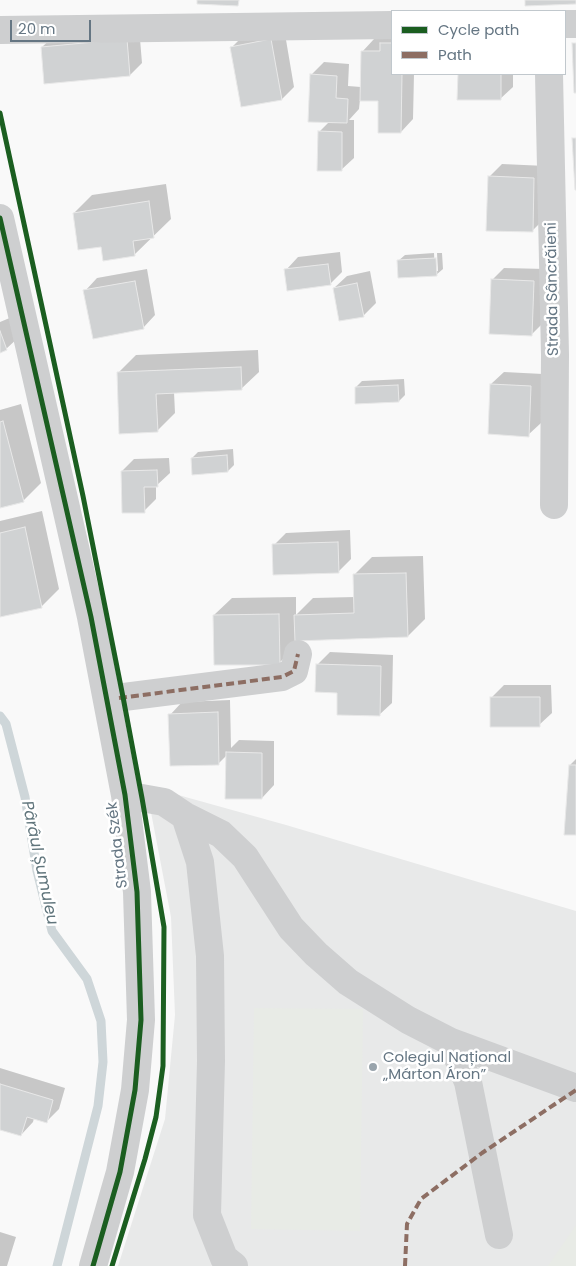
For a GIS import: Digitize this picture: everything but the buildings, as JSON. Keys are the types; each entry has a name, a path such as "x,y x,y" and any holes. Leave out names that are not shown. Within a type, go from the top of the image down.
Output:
{"street":[{"path":"0,30 391,25"},
{"name":"Strada Sâncrăieni","path":"549,75 565,355 554,504"},
{"name":"Strada Szék","path":"0,218 108,699 125,795 138,917 141,1020 135,1090 120,1172 93,1266"},
{"path":"108,699 282,677 294,671 298,654"},
{"path":"125,795 164,802 221,834 245,857 290,928 316,954 356,987 408,1020 451,1042 576,1088"},
{"path":"186,816 200,862 210,956 211,1061 207,1215 224,1258 234,1266"},
{"path":"451,1042 468,1082 499,1235"}],"shaded area":[{"name":"Colegiul Național „Márton Áron”","path":"146,786 286,825 576,911 576,1266 118,1266 165,1119 175,1015 171,917"},
{"path":"254,1008 363,1009 360,1231 251,1229"},
{"path":"576,1225 576,1266 548,1266"}],"waterway":[{"name":"Pârâul Șumuleu","path":"0,716 6,724 25,797 37,871 52,931 87,979 101,1021 103,1062 98,1106 57,1266"}],"marked path":[{"path":"119,698 282,677 294,671 298,654"},
{"path":"405,1266 407,1224 421,1199 482,1153 576,1090"}],"cycle path":[{"path":"0,113 83,496 142,798 164,927 163,1066 156,1117 112,1266"},
{"path":"0,218 91,617 125,795 137,892 141,1020 135,1090 120,1172 93,1266"}],"place":[{"name":"Colegiul Național „Márton Áron”","path":"373,1067"}]}
